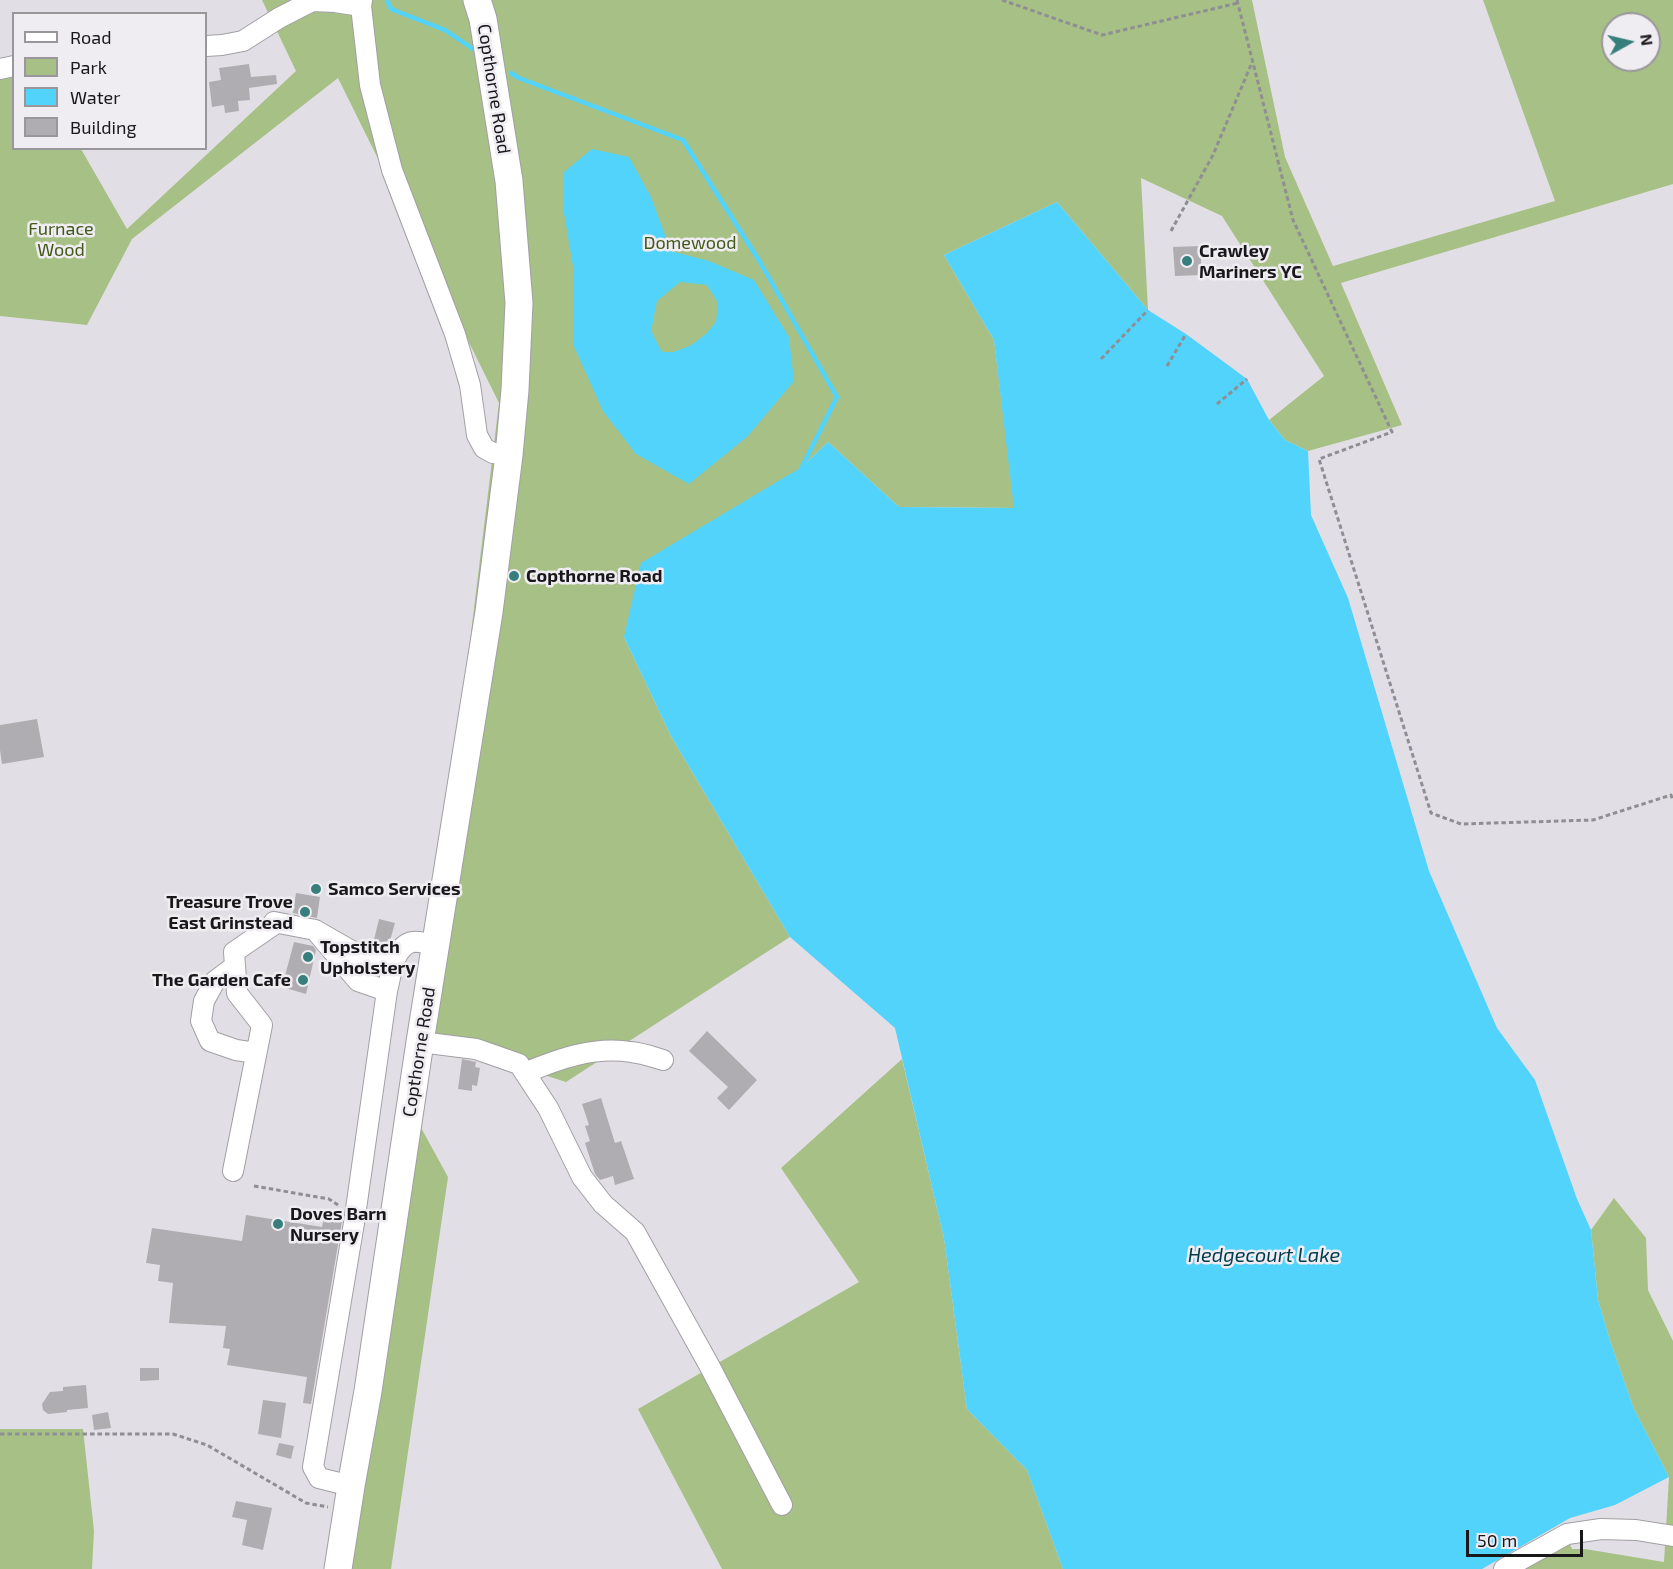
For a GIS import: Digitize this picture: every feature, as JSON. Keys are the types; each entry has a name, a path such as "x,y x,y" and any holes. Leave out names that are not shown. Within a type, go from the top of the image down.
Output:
{"highway":[{"name":"Copthorne Road","path":"338,1569 368,1391 420,1042 489,612 515,390 518,292 509,181 483,19 477,0"}],"street":[{"path":"207,45 243,41 279,18 312,1 362,3 370,85 392,170 455,334 470,385 477,435 484,448 493,453 509,455"},
{"path":"232,1172 262,1025 237,993 234,952 272,926 274,922 315,930 373,962 393,965"},
{"path":"315,930 358,981 387,991"},
{"path":"349,1498 319,1478 313,1467 354,1223 387,991 393,965 400,950 412,942 436,944"},
{"path":"235,966 215,981 204,1001 201,1021 210,1041 236,1050 256,1053"},
{"path":"420,1042 476,1049 519,1064 548,1108 582,1177 603,1204 635,1232 709,1365 782,1504"},
{"path":"525,1073 571,1056 592,1053 631,1052 663,1060"},
{"path":"1504,1569 1567,1534 1601,1529 1636,1530 1673,1536"}],"path":[{"path":"1002,0 1102,35 1238,1 1293,220 1392,432 1319,459 1431,813 1461,824 1593,820 1671,795 1673,801"},
{"path":"1171,231 1213,155 1253,60"},
{"path":"1101,359 1148,310"},
{"path":"1167,366 1186,334"},
{"path":"1217,404 1247,379"},
{"path":"254,1186 329,1199 338,1204"},
{"path":"0,1434 172,1434 207,1445 306,1503 349,1498"}],"green space":[{"name":"Domewood","path":"262,0 1252,0 1285,157 1333,266 1555,201 1483,0 1673,0 1673,184 1341,283 1402,425 1308,451 1285,440 1269,420 1324,376 1222,216 1141,178 1148,310 1057,202 944,255 994,340 1015,508 899,507 828,442 624,637 671,736 790,937 566,1082 422,1036 499,403 338,78 132,239 87,325 0,316 0,60 12,58 12,150 82,150 127,229 296,71"},
{"path":"902,1059 944,1238 967,1409 1027,1470 1063,1569 722,1569 638,1409 859,1282 781,1168"},
{"path":"419,1124 448,1177 391,1569 352,1569"},
{"path":"1614,1198 1646,1238 1648,1290 1673,1341 1673,1569 1517,1569 1568,1540 1572,1549 1585,1549 1664,1562 1669,1477 1634,1409 1598,1300 1591,1230"},
{"path":"0,1429 83,1429 94,1531 92,1569 0,1569"}],"water":[{"path":"592,149 629,157 651,197 671,251 709,261 754,280 789,337 794,381 748,436 689,484 636,454 603,411 573,344 573,266 563,207 563,173","holes":["680,282 707,285 718,303 716,322 706,334 690,346 673,352 662,352 651,331 657,301"]},
{"name":"Hedgecourt Lake","path":"1057,202 1148,310 1186,334 1247,379 1269,420 1285,440 1308,451 1311,515 1348,598 1429,871 1497,1028 1535,1080 1577,1199 1591,1230 1598,1300 1611,1344 1634,1409 1669,1477 1615,1505 1570,1518 1482,1569 1063,1569 1027,1470 967,1409 944,1238 895,1028 790,937 671,736 624,637 641,563 802,467 828,442 899,507 1014,508 994,340 944,255"}],"building":[{"path":"249,64 251,77 276,75 277,84 249,88 250,100 238,101 239,111 225,113 224,105 212,107 209,82 221,80 219,68"},
{"name":"Crawley Mariners YC","path":"1200,246 1202,275 1175,276 1173,247"},
{"path":"37,719 44,757 2,764 0,725"},
{"name":"Treasure Trove East Grinstead","path":"296,893 320,897 317,918 293,913"},
{"path":"379,919 395,923 388,948 373,944"},
{"path":"294,942 313,946 316,950 306,994 282,987"},
{"path":"707,1031 757,1080 729,1110 717,1098 728,1087 689,1051"},
{"path":"462,1059 476,1062 475,1067 480,1068 477,1086 472,1085 472,1091 458,1089"},
{"path":"601,1098 615,1143 621,1141 634,1179 615,1185 613,1176 600,1180 595,1174 585,1143 590,1141 585,1126 589,1125 582,1104"},
{"path":"246,1215 322,1227 324,1218 342,1221 311,1404 303,1403 307,1377 227,1365 230,1349 223,1348 226,1326 169,1323 173,1283 158,1281 160,1265 146,1263 152,1228 242,1241"},
{"path":"140,1368 159,1368 159,1380 140,1381"},
{"path":"86,1385 88,1408 48,1414 43,1410 42,1404 50,1392 63,1391 63,1387"},
{"path":"263,1400 286,1403 281,1438 258,1434"},
{"path":"108,1412 111,1428 94,1430 92,1415"},
{"path":"279,1443 294,1446 291,1459 276,1455"},
{"path":"236,1501 272,1508 263,1550 242,1545 247,1520 232,1517"}],"waterway":[{"path":"387,0 391,9 445,30 479,53"},
{"path":"511,73 683,140 760,262 837,397 802,467"}],"place":[{"name":"Crawley Mariners YC","path":"1187,261"},
{"name":"Copthorne Road","path":"514,576"},
{"name":"Samco Services","path":"316,889"},
{"name":"Treasure Trove East Grinstead","path":"305,912"},
{"name":"Topstitch Upholstery","path":"308,957"},
{"name":"The Garden Cafe","path":"303,980"},
{"name":"Doves Barn Nursery","path":"278,1224"}],"park label":[{"name":"Furnace Wood","path":"61,239"}]}
